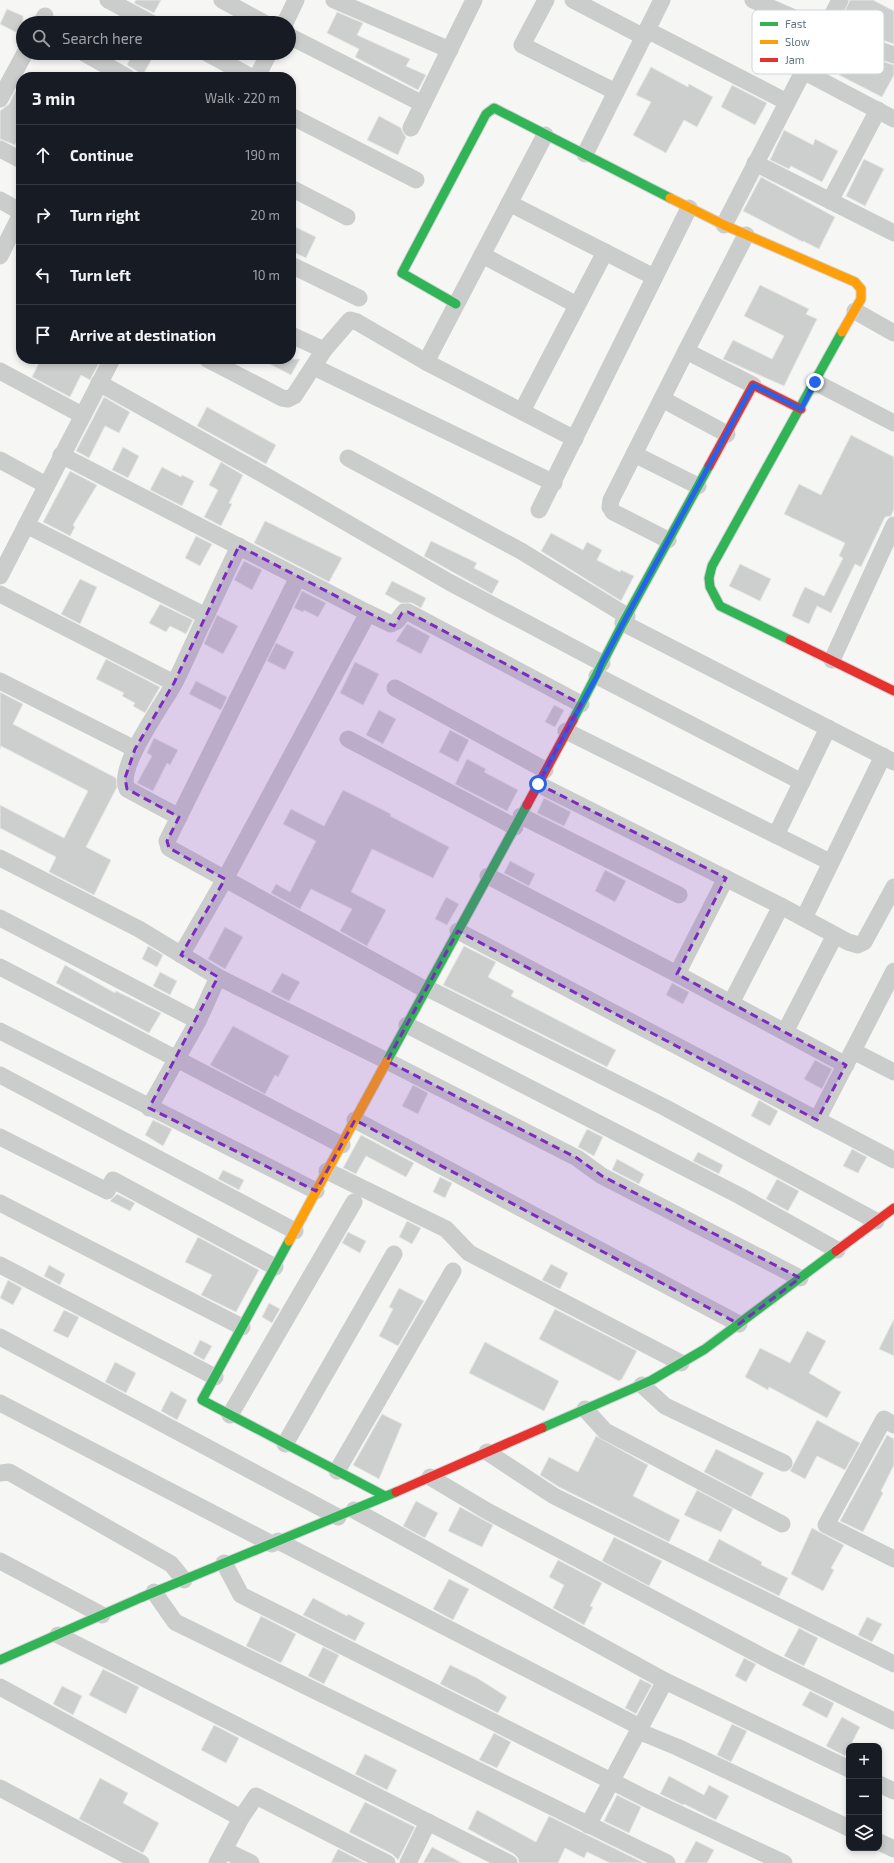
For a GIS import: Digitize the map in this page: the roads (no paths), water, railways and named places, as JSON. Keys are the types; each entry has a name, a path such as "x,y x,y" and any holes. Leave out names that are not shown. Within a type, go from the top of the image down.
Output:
{"street":[{"path":"108,0 138,16"},
{"path":"222,0 251,16"},
{"path":"288,16 296,0"},
{"path":"334,0 450,50"},
{"path":"411,128 474,0"},
{"path":"546,0 522,45 616,92"},
{"path":"572,0 787,102"},
{"path":"585,154 662,0"},
{"path":"753,0 776,10"},
{"path":"835,10 840,0"},
{"path":"296,40 423,104"},
{"path":"884,52 894,55"},
{"path":"0,99 21,60"},
{"path":"97,60 118,72"},
{"path":"220,60 242,72"},
{"path":"260,72 266,60"},
{"path":"724,225 801,74"},
{"path":"809,74 888,112 830,201"},
{"path":"456,304 402,273 486,114 494,108 724,225 855,282 861,289 861,299 801,409 712,566 708,576 708,585 720,606 894,691"},
{"path":"296,119 416,180"},
{"path":"426,362 545,135"},
{"path":"0,149 16,157"},
{"path":"755,163 894,233"},
{"path":"296,191 347,217"},
{"path":"0,200 16,210"},
{"path":"509,203 654,277"},
{"path":"539,510 554,483 689,208"},
{"path":"0,256 16,223"},
{"path":"668,540 614,512 610,507 611,500 746,235"},
{"path":"522,411 605,252"},
{"path":"482,255 577,305"},
{"path":"296,267 358,298"},
{"path":"855,311 894,333"},
{"path":"217,364 282,398 288,399 294,396 324,350 350,320 357,322 426,362 575,438"},
{"path":"296,337 324,350"},
{"path":"686,351 801,409"},
{"path":"2,565 26,525 109,364"},
{"path":"314,367 554,483"},
{"path":"0,371 82,415"},
{"path":"815,382 894,423"},
{"path":"99,383 266,476 599,670 802,782"},
{"path":"385,1496 202,1400 542,777 625,619 753,385"},
{"path":"662,399 727,434"},
{"path":"634,454 698,486"},
{"path":"61,455 368,613 391,624 397,621 404,612 408,612 581,704"},
{"path":"348,458 520,551 625,619 888,759 830,862 804,918"},
{"path":"0,460 46,485"},
{"path":"26,525 206,616"},
{"path":"832,660 894,525"},
{"path":"179,817 127,789 125,778 135,749 174,683 238,546"},
{"path":"298,577 167,841 169,848 426,989 664,1107 876,1221"},
{"path":"0,594 174,683"},
{"path":"181,955 225,879 368,613"},
{"path":"0,681 135,749"},
{"path":"395,688 542,777 726,878 848,942 858,945 864,942 894,887"},
{"path":"776,835 828,728"},
{"path":"566,731 830,862"},
{"path":"348,739 518,821 678,895"},
{"path":"0,858 139,929 218,977 577,1158 602,1176 800,1278"},
{"path":"488,876 785,1032 849,1058 894,1072"},
{"path":"677,974 726,878"},
{"path":"731,1003 781,906"},
{"path":"0,918 198,1021"},
{"path":"458,931 894,1160"},
{"path":"785,1032 835,935"},
{"path":"0,967 342,1145"},
{"path":"817,1120 894,971"},
{"path":"149,1108 198,1021 218,977"},
{"path":"407,1025 740,1196 837,1250"},
{"path":"0,1031 149,1108 316,1191"},
{"path":"0,1075 295,1231"},
{"path":"355,1120 739,1324"},
{"path":"0,1137 107,1191 113,1180 275,1267"},
{"path":"327,1171 446,1229 469,1253 681,1363"},
{"path":"230,1415 354,1202"},
{"path":"0,1203 242,1327"},
{"path":"0,1660 154,1592 338,1517 642,1384 706,1349 894,1208"},
{"path":"285,1444 394,1254"},
{"path":"0,1265 215,1377"},
{"path":"337,1471 453,1271"},
{"path":"0,1337 338,1517"},
{"path":"642,1384 665,1406 784,1463"},
{"path":"0,1403 639,1729 846,1827"},
{"path":"585,1409 605,1431 782,1524"},
{"path":"894,1425 884,1419 826,1526 894,1559"},
{"path":"487,1452 554,1496 894,1664"},
{"path":"0,1473 9,1472 171,1564 184,1580"},
{"path":"430,1477 487,1511 757,1654 894,1721"},
{"path":"354,1510 665,1681 846,1769"},
{"path":"0,1561 102,1615"},
{"path":"224,1563 241,1595 611,1781 784,1863"},
{"path":"154,1592 175,1622 667,1863"},
{"path":"58,1635 509,1863"},
{"path":"588,1825 665,1681"},
{"path":"0,1687 241,1818"},
{"path":"882,1785 894,1791"},
{"path":"0,1788 141,1863"},
{"path":"251,1863 220,1856 241,1818 256,1796 387,1863"},
{"path":"408,1863 428,1822"},
{"path":"882,1843 894,1849"}]}
